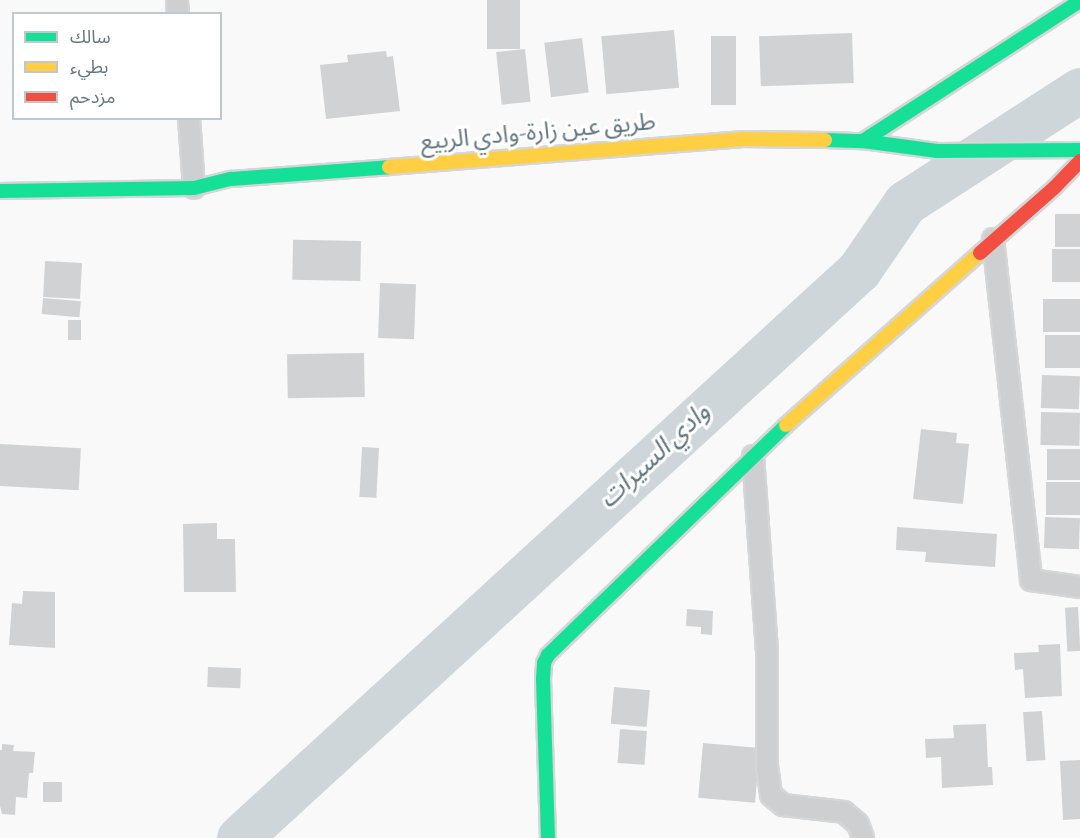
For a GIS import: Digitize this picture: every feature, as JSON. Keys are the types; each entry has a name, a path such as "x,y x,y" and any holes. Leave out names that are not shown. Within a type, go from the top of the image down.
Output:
{"main road":[{"path":"863,141 1080,1"},
{"name":"طريق عين زارة-وادي الربيع","path":"0,191 194,188 231,179 346,172 596,149 741,139 863,141 937,151 1080,150"},
{"path":"548,838 544,663 559,643 753,456 993,239 1055,187 1080,161"}],"street":[{"path":"189,120 194,188"},
{"path":"993,239 1031,580 1080,587"},
{"path":"753,456 767,653 767,766 771,795 783,805 844,812 858,824 863,838"}],"building":[{"path":"487,0 520,0 520,49 487,49"},
{"path":"674,30 679,88 606,94 601,36"},
{"path":"852,33 854,83 761,86 759,36"},
{"path":"711,36 736,36 736,105 711,105"},
{"path":"582,38 589,93 551,97 544,43"},
{"path":"525,49 531,102 502,105 496,52"},
{"path":"386,51 387,57 393,56 400,111 326,119 320,65 348,62 347,55"},
{"path":"1055,214 1080,214 1080,247 1055,247"},
{"path":"293,240 361,241 360,281 292,280"},
{"path":"1052,249 1080,249 1080,282 1052,282"},
{"path":"45,261 82,263 80,299 43,297"},
{"path":"380,283 416,284 414,339 378,338"},
{"path":"43,298 81,301 79,317 42,314"},
{"path":"1043,299 1080,299 1080,332 1043,332"},
{"path":"68,320 81,320 81,340 68,340"},
{"path":"1045,335 1080,335 1080,368 1045,368"},
{"path":"364,353 365,397 288,398 287,354"},
{"path":"1042,375 1080,376 1079,409 1041,408"},
{"path":"1041,412 1080,413 1079,446 1040,445"},
{"path":"921,429 957,433 956,443 969,444 963,504 913,499"},
{"path":"0,444 81,448 79,490 0,486"},
{"path":"362,447 379,448 376,498 359,497"},
{"path":"1047,449 1080,449 1080,480 1047,480"},
{"path":"1046,482 1080,482 1080,515 1046,515"},
{"path":"1045,517 1080,518 1079,549 1044,548"},
{"path":"217,523 217,539 235,539 236,592 184,592 183,524"},
{"path":"897,527 997,534 995,567 925,562 926,552 896,550"},
{"path":"23,591 55,592 55,648 9,645 12,603 22,604"},
{"path":"1078,607 1080,651 1067,652 1065,608"},
{"path":"687,609 713,611 712,635 701,634 701,627 686,626"},
{"path":"1060,644 1062,696 1025,698 1023,669 1015,670 1014,653 1039,652 1038,645"},
{"path":"208,667 241,668 240,688 207,687"},
{"path":"614,687 650,690 647,727 611,724"},
{"path":"1042,711 1045,760 1026,761 1023,712"},
{"path":"986,724 988,767 992,767 993,785 942,788 941,757 926,758 925,739 954,738 953,725"},
{"path":"620,729 647,731 645,765 618,763"},
{"path":"703,743 760,748 755,803 698,798"},
{"path":"2,744 14,745 13,751 35,752 33,773 29,773 27,798 16,797 15,815 2,814 0,806 0,750 2,750"},
{"path":"1080,760 1080,819 1063,820 1060,761"},
{"path":"43,782 62,782 62,802 43,802"}],"waterway":[{"name":"وادي السيرات","path":"239,838 859,270 905,203 1080,90"}],"traffic: fast":[{"path":"863,141 1080,1"},
{"path":"825,140 863,141 937,151 1080,150"},
{"path":"0,191 194,188 231,179 389,167"},
{"path":"548,838 543,679 544,663 548,655 786,425"}],"traffic: slow":[{"path":"389,167 741,139 825,140"},
{"path":"786,425 980,253"}],"traffic: jam":[{"path":"980,253 1055,187 1080,161"}]}
